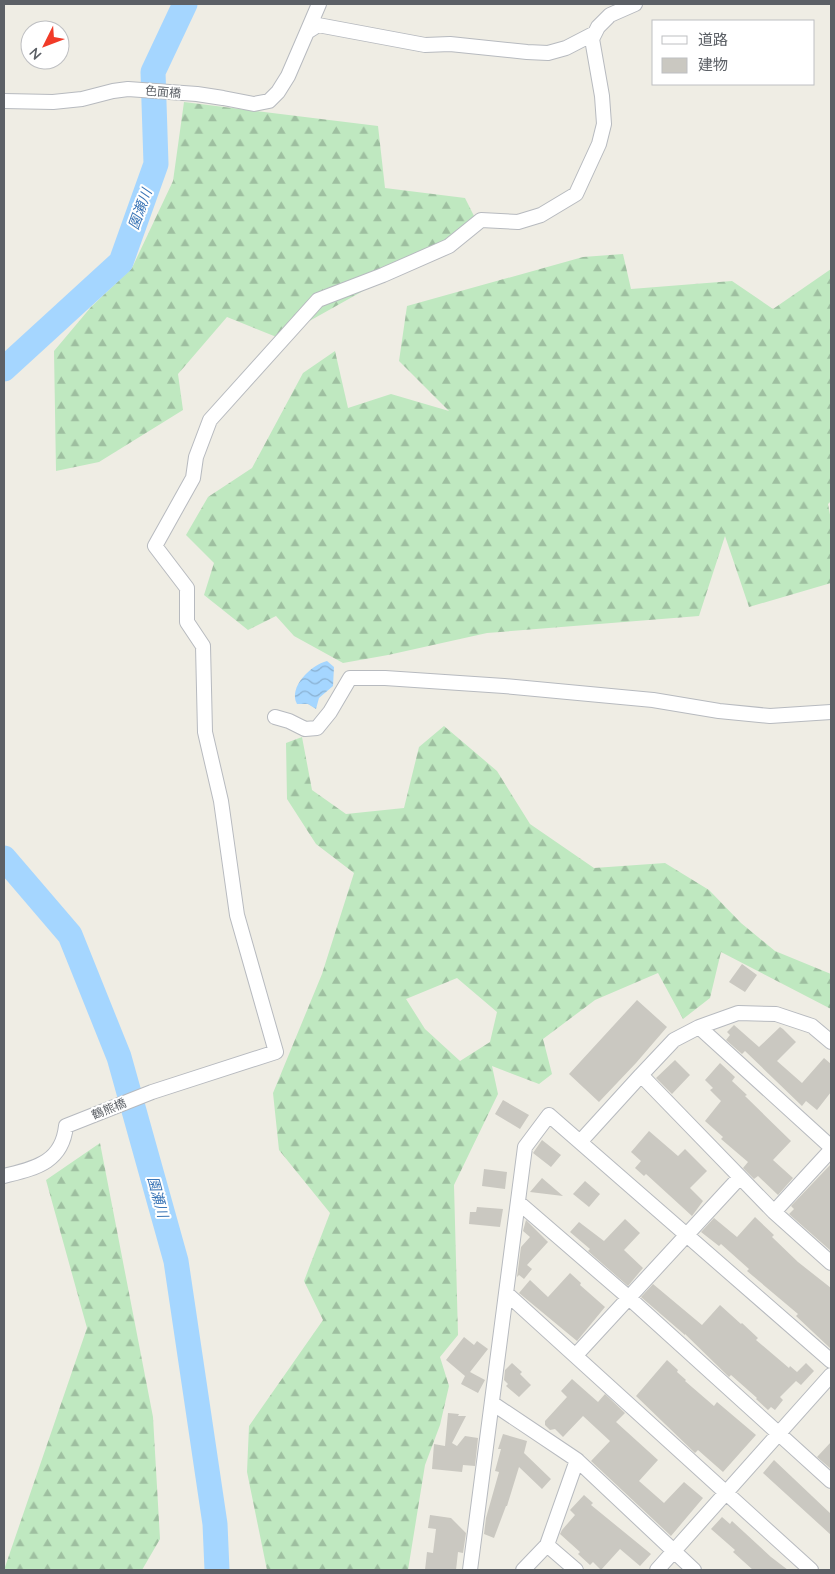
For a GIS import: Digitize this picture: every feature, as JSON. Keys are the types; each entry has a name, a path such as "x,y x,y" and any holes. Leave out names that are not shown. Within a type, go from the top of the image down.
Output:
{"street":[{"name":"色面橋","path":"4,101 53,102 82,99 113,90 128,89 197,94 254,104 269,101 278,92 288,76 319,4"},
{"path":"307,32 318,25 425,45 450,44 548,53 566,48 595,32 610,15 635,4"},
{"name":"鶴熊橋","path":"4,1176 34,1168 52,1158 60,1148 66,1126 152,1092 276,1052 238,915 221,801 205,732 203,646 187,622 187,588 155,546 193,478 196,457 210,420 318,300 449,246 482,220 518,222 541,215 576,194 599,144 604,124 602,96 593,50 592,39 595,32"},
{"path":"274,717 289,721 305,729 317,728 330,712 350,678 504,686 653,700 719,711 770,716 831,712"},
{"path":"580,1142 674,1040 699,1027 738,1013 776,1014 812,1026 831,1042"},
{"path":"699,1027 831,1148 774,1212"},
{"path":"641,1074 774,1212 831,1261"},
{"path":"470,1570 524,1147 549,1115 831,1361"},
{"path":"576,1356 628,1297 740,1177"},
{"path":"518,1202 628,1297 831,1481"},
{"path":"506,1293 811,1570"},
{"path":"657,1570 831,1375"},
{"path":"492,1403 577,1460 694,1570"},
{"path":"522,1570 547,1546 577,1460"},
{"path":"547,1546 576,1570"}],"green space":[{"path":"184,102 378,126 385,188 465,198 479,226 279,338 227,317 178,374 183,410 99,462 56,471 54,351 91,307 132,268 173,181"},
{"path":"623,254 631,289 732,281 773,309 831,269 831,501 828,504 831,520 831,583 749,607 725,536 699,616 487,633 343,663 294,636 276,616 248,630 204,595 214,563 186,535 208,497 252,468 303,373 335,351 348,408 391,394 449,411 399,361 407,306 583,257"},
{"path":"444,726 497,771 530,824 594,868 665,863 709,890 741,923 775,951 831,974 831,1009 721,952 710,998 683,1019 658,973 595,1000 543,1039 552,1074 539,1084 492,1066 498,1094 454,1185 458,1335 440,1357 449,1386 440,1425 425,1465 408,1570 267,1570 247,1472 249,1426 323,1320 304,1281 330,1213 279,1150 273,1093 322,974 354,873 316,844 287,799 286,743 302,737 312,790 346,814 404,808 419,747","holes":["457,978 497,1012 490,1042 460,1061 425,1029 406,999"]},
{"path":"100,1143 153,1417 160,1539 142,1570 4,1570 87,1328 46,1180"}],"water":[{"path":"327,661 334,667 333,686 319,698 316,709 308,704 297,704 295,697 298,684 314,667"}],"building":[{"path":"742,964 757,975 745,992 729,982"},
{"path":"637,1000 667,1027 599,1102 569,1074"},
{"path":"734,1025 759,1047 780,1027 783,1029 796,1042 777,1061 802,1083 824,1058 831,1064 831,1092 817,1110 806,1101 802,1106 745,1051 742,1054 726,1040 730,1035 727,1032"},
{"path":"675,1060 690,1075 672,1094 656,1078"},
{"path":"720,1063 735,1077 732,1081 747,1095 745,1096 791,1141 773,1160 793,1178 778,1195 758,1176 754,1179 743,1168 748,1162 721,1139 723,1137 705,1121 721,1101 710,1090 713,1088 705,1080"},
{"path":"503,1100 529,1115 520,1129 495,1114"},
{"path":"649,1131 678,1156 685,1149 707,1171 690,1188 703,1201 692,1216 646,1174 644,1176 635,1168 641,1161 631,1152"},
{"path":"542,1140 561,1155 551,1167 533,1153"},
{"path":"831,1164 831,1251 789,1214 794,1209 791,1206"},
{"path":"484,1169 507,1172 505,1189 482,1186"},
{"path":"542,1178 563,1196 530,1192"},
{"path":"585,1181 600,1194 589,1207 573,1194"},
{"path":"477,1207 503,1209 500,1227 469,1224 470,1212 476,1212"},
{"path":"755,1217 774,1235 772,1237 798,1262 831,1288 831,1349 796,1316 798,1314 747,1271 749,1269 721,1244 719,1246 701,1232 714,1218 737,1237"},
{"path":"625,1219 640,1233 624,1250 643,1268 628,1286 588,1251 590,1249 570,1232 579,1222 604,1241"},
{"path":"526,1220 548,1242 527,1265 532,1269 524,1279 519,1275 517,1277 521,1247 530,1237 523,1231"},
{"path":"570,1273 581,1283 580,1285 605,1307 577,1341 519,1293 530,1280 548,1297"},
{"path":"653,1284 702,1325 720,1305 758,1338 756,1340 789,1368 790,1366 797,1372 806,1363 814,1371 801,1385 796,1381 780,1397 783,1400 775,1410 771,1407 768,1410 757,1398 731,1375 729,1377 685,1334 641,1297"},
{"path":"464,1337 474,1345 477,1341 488,1349 470,1372 485,1380 478,1393 461,1384 465,1376 446,1360"},
{"path":"667,1360 678,1370 677,1372 685,1381 714,1406 717,1402 756,1435 723,1472 698,1450 695,1453 636,1396"},
{"path":"512,1363 522,1372 520,1374 531,1385 519,1397 506,1386 508,1384 504,1380 505,1370"},
{"path":"572,1379 598,1402 605,1394 625,1413 616,1422 658,1460 639,1481 664,1503 684,1482 703,1498 671,1536 591,1461 610,1441 583,1416 563,1437 555,1429 550,1430 545,1425 545,1421 567,1397 561,1391"},
{"path":"448,1413 466,1416 452,1443 457,1446 465,1436 478,1438 475,1466 463,1465 462,1472 432,1469 434,1444 445,1446"},
{"path":"503,1434 527,1441 524,1453 551,1479 542,1489 519,1467 507,1506 494,1538 484,1534 486,1518 499,1472 495,1471 501,1449 498,1449"},
{"path":"831,1442 831,1469 817,1457"},
{"path":"774,1460 831,1514 831,1535 763,1473"},
{"path":"584,1495 593,1503 591,1505 651,1554 640,1566 620,1549 601,1570 593,1562 590,1565 578,1554 580,1552 560,1534 575,1515 570,1510"},
{"path":"430,1515 451,1518 466,1533 463,1553 458,1552 456,1570 425,1570 427,1552 433,1553 436,1529 428,1528"},
{"path":"722,1517 730,1524 732,1521 788,1570 753,1570 733,1552 735,1550 711,1529"}],"waterway":[{"name":"園瀬川","path":"4,369 121,262 156,164 153,72 185,4"},
{"name":"園瀬川","path":"4,858 70,935 119,1057 176,1261 215,1524 217,1570"}]}
